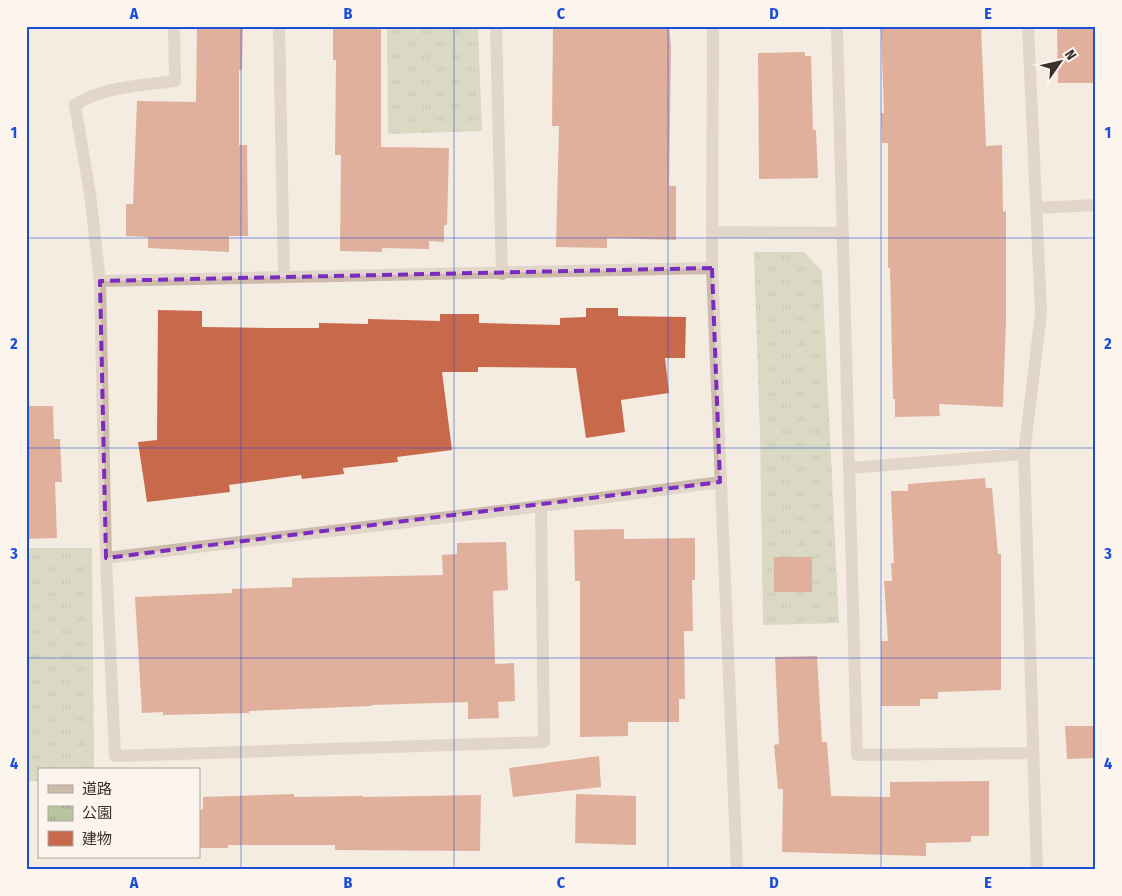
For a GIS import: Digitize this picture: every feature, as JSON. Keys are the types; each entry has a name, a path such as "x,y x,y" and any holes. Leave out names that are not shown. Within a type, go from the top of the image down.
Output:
{"street":[{"path":"174,26 175,81 128,87 82,100 75,105 90,194 100,281 106,558 115,756 544,742 541,506"},
{"path":"279,26 284,277"},
{"path":"496,26 502,274"},
{"path":"713,26 712,268 737,870"},
{"path":"836,26 857,755 1033,754"},
{"path":"1028,26 1041,313 1024,454 1038,870"},
{"path":"1036,208 1096,205"},
{"path":"713,232 842,233"},
{"path":"100,281 502,274 712,268"},
{"path":"849,468 1024,454"},
{"path":"106,558 541,506 720,482"}],"highlighted area":[{"path":"712,268 720,482 106,558 100,281"}],"green space":[{"path":"387,26 478,26 482,131 388,134"},
{"path":"754,252 804,252 822,271 839,623 763,625 760,432"},
{"path":"26,548 92,548 94,768 38,768 38,781 26,781"}],"building":[{"path":"197,26 243,26 242,70 239,70 239,145 247,145 248,236 229,236 229,252 148,248 148,237 126,236 126,204 133,204 137,101 196,102"},
{"path":"333,26 381,26 381,147 449,148 447,225 444,225 444,242 429,241 429,249 382,248 382,252 340,251 341,155 335,155 336,60 333,60"},
{"path":"553,26 669,26 671,48 669,186 676,186 676,240 607,238 607,248 556,247 559,126 552,126"},
{"path":"881,26 981,26 986,146 1002,145 1003,212 1006,211 1006,319 1003,407 939,404 940,416 895,417 890,268 888,268 888,143 882,143 881,113 884,113"},
{"path":"1057,26 1096,26 1096,83 1058,83"},
{"path":"805,52 805,56 811,56 813,130 816,130 818,178 759,179 758,53"},
{"path":"586,308 618,308 618,316 686,317 685,358 665,358 669,393 621,400 625,432 586,438 576,368 478,367 478,372 442,372 452,450 397,457 398,462 343,468 344,474 302,479 301,475 229,485 230,492 147,502 138,442 157,440 158,310 202,311 202,327 319,328 319,323 368,324 368,319 440,321 440,314 479,314 479,323 560,325 560,318 586,317"},
{"path":"26,406 53,406 54,439 60,439 62,482 55,482 57,538 26,539"},
{"path":"985,478 986,488 992,488 998,554 1001,554 1001,690 938,692 938,699 920,699 920,706 881,706 881,641 888,641 884,581 892,581 891,563 894,563 891,491 908,491 908,484"},
{"path":"624,529 624,539 695,538 695,580 692,580 693,631 684,631 685,699 679,699 679,722 628,722 628,736 580,737 580,581 575,581 574,530"},
{"path":"506,542 508,590 493,591 495,664 514,663 515,701 498,702 499,718 468,719 468,702 249,711 249,713 163,715 163,712 142,713 135,597 232,593 232,589 292,587 292,578 443,575 442,555 457,554 457,543"},
{"path":"774,557 812,557 812,592 774,592"},
{"path":"817,656 822,742 827,742 831,796 890,797 890,782 989,781 989,836 971,836 971,842 926,843 926,856 782,852 783,789 778,789 774,745 779,744 775,657"},
{"path":"1065,726 1096,726 1096,758 1067,759"},
{"path":"599,756 601,787 513,797 509,768"},
{"path":"294,794 294,797 481,795 480,851 335,850 335,845 228,845 228,848 200,848 200,810 203,809 203,797"},
{"path":"576,794 636,796 636,845 575,843"}]}
